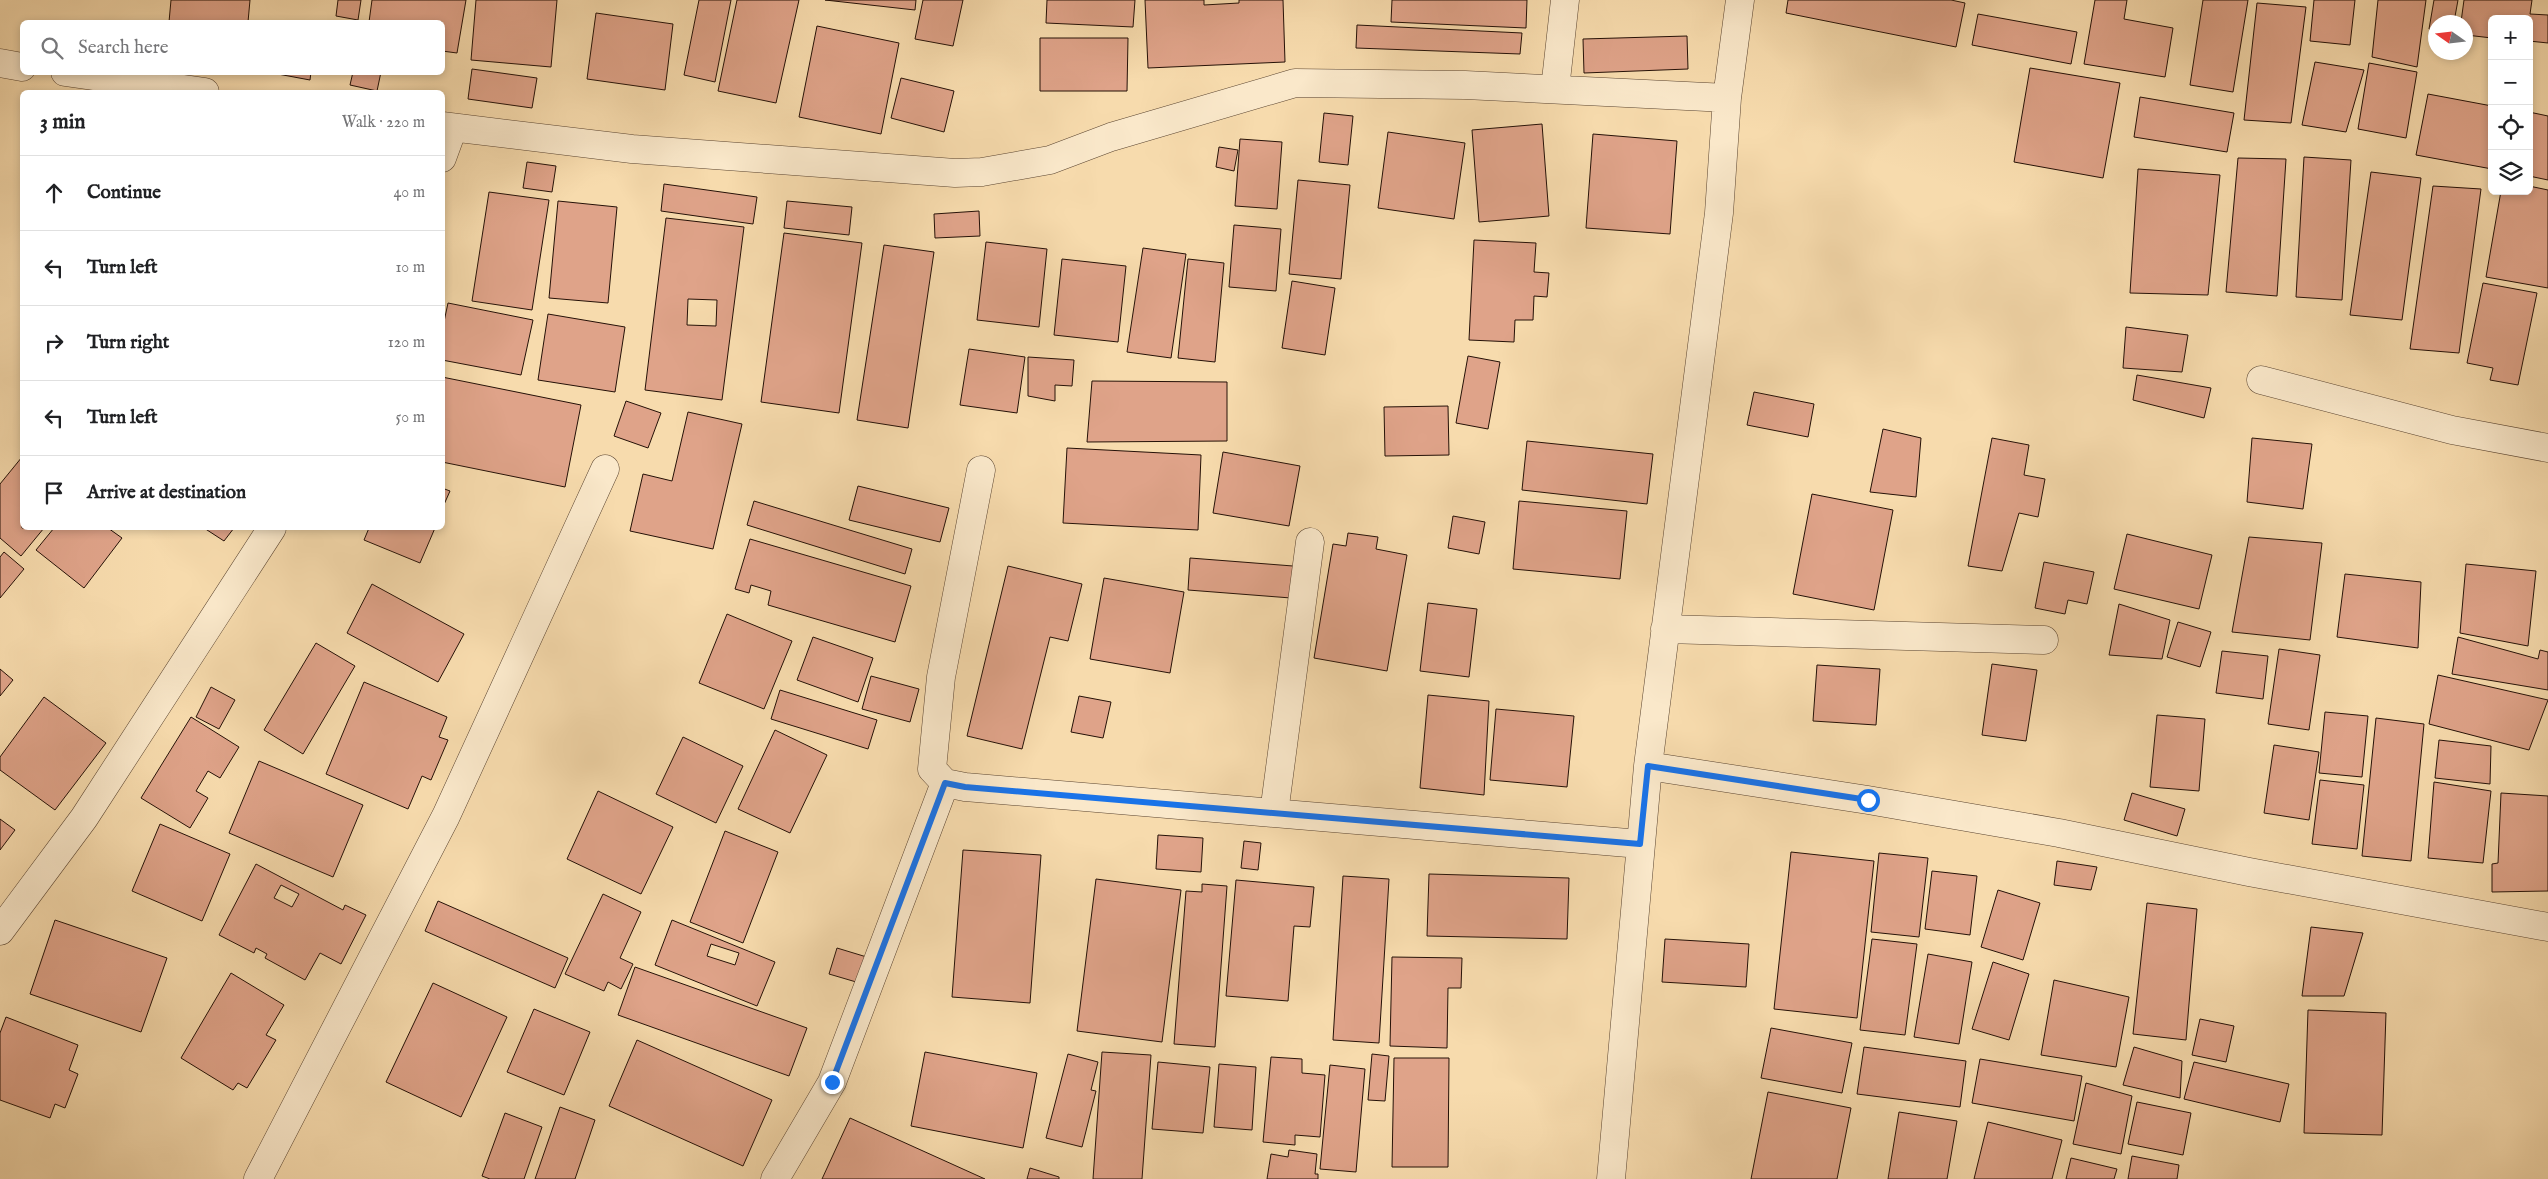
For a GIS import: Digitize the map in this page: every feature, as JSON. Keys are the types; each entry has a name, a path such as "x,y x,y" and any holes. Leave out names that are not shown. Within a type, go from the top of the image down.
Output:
{"street":[{"path":"1555,88 1565,0"},
{"path":"1611,1179 1648,766 1719,213 1727,98 1740,0"},
{"path":"0,63 20,66"},
{"path":"86,75 191,90"},
{"path":"445,142 448,127 632,148 955,173 982,172 1050,160 1111,137 1296,84 1555,88 1727,98"},
{"path":"2261,380 2452,430 2548,448"},
{"path":"258,1179 446,816 605,470"},
{"path":"981,470 941,677 932,769 945,783 965,787 1640,844"},
{"path":"0,932 84,818 271,530"},
{"path":"1274,813 1310,542"},
{"path":"1665,629 2044,640"},
{"path":"1648,766 2059,833 2249,872 2548,927"},
{"path":"775,1179 832,1082 945,783"}],"building":[{"path":"171,0 250,0 248,20 169,20"},
{"path":"338,0 361,0 358,20 336,16"},
{"path":"372,0 466,0 457,53 445,51 445,20 369,20"},
{"path":"476,0 557,0 551,67 471,60"},
{"path":"699,0 731,0 715,82 684,75"},
{"path":"737,0 799,0 776,103 718,91"},
{"path":"825,0 916,0 915,10"},
{"path":"923,0 963,0 953,46 915,39"},
{"path":"1047,0 1135,0 1133,27 1046,23"},
{"path":"1145,0 1204,0 1204,5 1239,3 1239,0 1283,0 1285,62 1148,68"},
{"path":"1392,0 1527,0 1526,28 1391,22"},
{"path":"1788,0 1951,0 1965,3 1956,47 1786,13"},
{"path":"2095,0 2127,0 2124,19 2173,28 2165,77 2084,64"},
{"path":"2203,0 2248,0 2233,92 2190,85"},
{"path":"2314,0 2355,0 2350,45 2310,41"},
{"path":"2378,0 2426,0 2417,67 2372,57"},
{"path":"2434,0 2458,0 2455,15 2431,15"},
{"path":"2464,0 2532,0 2530,14 2548,15 2548,43 2533,41 2533,15 2488,15 2488,38 2473,36 2473,15 2462,15"},
{"path":"2257,3 2306,7 2291,123 2244,120"},
{"path":"596,13 673,24 665,90 587,79"},
{"path":"1978,14 2077,32 2071,64 1972,45"},
{"path":"1357,25 1522,33 1520,54 1356,48"},
{"path":"817,26 899,43 881,134 799,117"},
{"path":"1687,36 1688,69 1584,73 1583,39"},
{"path":"1040,38 1128,38 1127,91 1040,91"},
{"path":"2315,62 2364,70 2346,132 2302,125"},
{"path":"2369,63 2417,72 2406,138 2358,129"},
{"path":"2030,68 2120,83 2103,178 2014,162"},
{"path":"472,69 537,78 532,108 468,99"},
{"path":"283,75 311,75 310,80"},
{"path":"352,75 380,75 377,90 350,85"},
{"path":"901,78 954,91 944,132 891,118"},
{"path":"2428,94 2488,105 2488,168 2416,155"},
{"path":"2140,97 2234,113 2227,152 2134,137"},
{"path":"1324,113 1353,116 1348,165 1319,162"},
{"path":"2533,113 2548,116 2548,180 2533,177"},
{"path":"1542,124 1549,216 1479,222 1472,130"},
{"path":"1388,132 1465,143 1454,219 1378,208"},
{"path":"1593,134 1677,141 1670,234 1586,228"},
{"path":"1240,139 1282,142 1277,209 1235,206"},
{"path":"1219,147 1238,150 1234,171 1216,167"},
{"path":"2304,157 2351,160 2342,300 2296,297"},
{"path":"2238,158 2286,159 2277,296 2226,292"},
{"path":"527,162 556,166 552,192 523,188"},
{"path":"2138,169 2220,175 2208,295 2130,293"},
{"path":"2371,172 2421,178 2402,320 2350,315"},
{"path":"1298,180 1350,185 1341,279 1289,274"},
{"path":"664,184 757,197 753,224 661,211"},
{"path":"2433,186 2481,189 2459,353 2410,349"},
{"path":"2533,187 2548,190 2548,288 2486,277 2500,195 2533,195"},
{"path":"489,192 549,200 532,310 472,301"},
{"path":"558,201 617,207 608,303 549,298"},
{"path":"787,201 852,207 849,235 784,228"},
{"path":"979,211 980,236 935,238 934,214"},
{"path":"666,218 744,227 722,400 645,390","holes":["688,299 717,300 716,326 687,325"]},
{"path":"1234,225 1281,229 1276,291 1229,287"},
{"path":"784,233 862,243 839,413 761,402"},
{"path":"1474,240 1536,243 1534,272 1549,273 1547,297 1534,296 1533,320 1515,320 1514,342 1469,340"},
{"path":"986,242 1047,249 1039,327 977,320"},
{"path":"884,245 934,252 908,428 857,420"},
{"path":"1143,248 1186,254 1171,358 1127,352"},
{"path":"1062,259 1126,266 1118,342 1054,335"},
{"path":"1188,259 1224,263 1215,362 1178,358"},
{"path":"1292,281 1335,288 1325,355 1282,348"},
{"path":"2483,283 2537,293 2518,385 2490,380 2493,368 2467,363"},
{"path":"448,303 533,320 521,375 445,361 445,317"},
{"path":"548,314 625,327 615,392 538,380"},
{"path":"2126,327 2188,335 2182,372 2123,368"},
{"path":"969,349 1025,357 1017,413 960,405"},
{"path":"1468,356 1500,362 1488,429 1456,423"},
{"path":"1028,357 1074,360 1072,386 1055,385 1055,401 1028,396"},
{"path":"2137,375 2211,388 2204,418 2133,400"},
{"path":"445,378 581,405 565,487 445,463"},
{"path":"1092,381 1227,382 1227,441 1087,442"},
{"path":"1754,392 1814,404 1808,437 1747,425"},
{"path":"626,401 661,413 648,448 614,436"},
{"path":"1448,406 1449,455 1385,456 1384,407"},
{"path":"688,412 742,424 713,549 630,531 643,474 672,481"},
{"path":"1883,429 1921,438 1916,497 1870,492"},
{"path":"1992,438 2029,445 2024,475 2045,479 2038,517 2019,513 2002,571 1968,566"},
{"path":"2252,438 2312,444 2303,509 2247,502"},
{"path":"1527,441 1653,454 1647,504 1522,490"},
{"path":"1067,448 1201,455 1198,530 1063,523"},
{"path":"1223,452 1300,466 1289,526 1213,513"},
{"path":"20,459 20,530 42,530 21,556 0,538 0,484"},
{"path":"858,486 949,508 940,542 849,520"},
{"path":"445,489 450,491 445,502"},
{"path":"1812,494 1893,510 1874,610 1793,594"},
{"path":"754,501 912,549 905,574 747,525"},
{"path":"1519,501 1627,511 1620,579 1513,569"},
{"path":"1453,516 1485,522 1479,554 1448,548"},
{"path":"52,530 111,530 122,538 84,588 36,550"},
{"path":"207,530 232,530 224,541"},
{"path":"368,530 434,530 420,563 364,540"},
{"path":"1348,533 1378,537 1376,549 1407,555 1387,671 1314,658 1333,544 1346,546"},
{"path":"2127,534 2212,555 2199,609 2114,589"},
{"path":"2249,537 2322,543 2310,640 2232,632"},
{"path":"750,539 911,586 895,642 768,605 771,591 751,585 749,593 735,589"},
{"path":"4,552 24,569 0,598 0,557"},
{"path":"1190,558 1293,566 1291,598 1188,590"},
{"path":"2044,562 2094,572 2087,604 2068,600 2065,614 2035,608"},
{"path":"2466,564 2536,571 2528,646 2460,633"},
{"path":"1008,566 1082,584 1068,641 1050,637 1022,749 967,736"},
{"path":"2345,574 2421,582 2418,648 2337,637"},
{"path":"1104,578 1184,592 1170,673 1090,659"},
{"path":"372,584 464,634 438,682 347,633"},
{"path":"1428,603 1477,609 1469,677 1420,671"},
{"path":"2119,604 2170,620 2162,659 2109,655"},
{"path":"727,614 792,641 764,709 699,683"},
{"path":"2178,622 2211,632 2200,667 2167,657"},
{"path":"813,637 873,658 858,702 797,680"},
{"path":"2458,637 2538,659 2540,650 2548,652 2548,690 2452,674"},
{"path":"316,643 355,666 303,754 264,730"},
{"path":"2279,649 2320,655 2309,730 2268,724"},
{"path":"2222,651 2268,656 2263,699 2216,693"},
{"path":"1992,664 2037,670 2026,741 1982,735"},
{"path":"1817,665 1880,669 1876,725 1813,721"},
{"path":"0,669 13,680 0,696"},
{"path":"2438,675 2548,700 2529,750 2429,724"},
{"path":"871,676 919,689 910,722 862,709"},
{"path":"364,682 447,717 439,737 448,740 431,780 422,776 408,809 326,774"},
{"path":"211,687 235,700 219,729 196,717"},
{"path":"780,690 877,720 868,749 771,719"},
{"path":"1428,695 1489,701 1484,795 1420,788"},
{"path":"1079,696 1111,702 1103,738 1071,732"},
{"path":"44,697 106,743 55,810 0,770 0,757"},
{"path":"1496,709 1574,716 1567,787 1490,780"},
{"path":"2325,712 2368,716 2362,777 2319,773"},
{"path":"2157,715 2205,719 2199,791 2150,787"},
{"path":"191,717 239,747 220,778 208,771 196,791 208,798 190,828 141,798"},
{"path":"2376,718 2424,724 2411,861 2362,856"},
{"path":"775,730 827,755 790,833 738,809"},
{"path":"683,737 743,766 716,823 656,794"},
{"path":"2439,740 2491,746 2490,784 2435,778"},
{"path":"2274,745 2319,752 2309,820 2264,813"},
{"path":"259,761 363,805 333,877 229,833"},
{"path":"2320,780 2364,785 2357,849 2312,844"},
{"path":"2434,782 2491,791 2483,863 2428,858"},
{"path":"598,791 673,827 641,894 567,859"},
{"path":"2132,793 2185,809 2177,836 2124,820"},
{"path":"2501,793 2548,796 2548,891 2492,892 2492,864 2498,863"},
{"path":"0,819 15,830 0,850"},
{"path":"160,824 230,854 202,921 132,891"},
{"path":"725,831 778,852 743,943 690,922"},
{"path":"1158,835 1203,838 1201,872 1156,869"},
{"path":"1244,841 1261,843 1258,870 1241,868"},
{"path":"963,850 1041,855 1030,1003 952,997"},
{"path":"1791,852 1874,861 1857,1018 1774,1009"},
{"path":"1879,853 1928,858 1919,937 1871,932"},
{"path":"2057,861 2097,867 2091,890 2054,885"},
{"path":"256,864 343,910 345,905 366,915 341,964 320,953 305,980 265,958 267,954 256,948 254,953 219,935","holes":["281,885 299,894 292,907 274,898"]},
{"path":"1932,871 1977,876 1970,935 1925,929"},
{"path":"1429,874 1569,878 1567,939 1427,936"},
{"path":"1343,876 1389,879 1379,1043 1333,1040"},
{"path":"1096,879 1181,890 1162,1042 1077,1031"},
{"path":"1236,880 1314,887 1310,927 1294,926 1288,1001 1226,996"},
{"path":"1202,884 1227,886 1215,1047 1174,1044 1186,891 1202,892"},
{"path":"1998,890 2040,903 2023,960 1981,947"},
{"path":"603,894 641,912 620,958 633,964 621,989 608,982 604,991 565,974"},
{"path":"438,901 568,958 555,988 425,931"},
{"path":"2147,903 2197,909 2186,1040 2133,1034"},
{"path":"55,920 167,958 141,1032 30,994"},
{"path":"672,920 775,962 757,1006 655,965","holes":["711,944 739,953 735,965 707,956"]},
{"path":"2311,927 2363,933 2344,996 2302,996"},
{"path":"1665,939 1749,944 1746,987 1662,982"},
{"path":"1872,939 1917,944 1905,1035 1860,1030"},
{"path":"837,948 870,958 863,984 829,974"},
{"path":"1928,954 1972,962 1959,1044 1914,1037"},
{"path":"1392,957 1462,958 1461,988 1448,988 1447,1048 1390,1046"},
{"path":"1993,962 2029,974 2009,1040 1972,1029"},
{"path":"635,967 807,1028 789,1076 618,1015"},
{"path":"231,973 284,1005 266,1035 276,1040 247,1088 238,1083 233,1090 181,1058"},
{"path":"2054,980 2129,997 2116,1067 2041,1055"},
{"path":"433,983 507,1017 461,1117 386,1082"},
{"path":"534,1009 590,1032 564,1095 507,1072"},
{"path":"2308,1010 2386,1013 2382,1135 2304,1133"},
{"path":"6,1017 78,1045 69,1070 78,1074 65,1108 55,1104 50,1118 0,1100 0,1033"},
{"path":"2200,1019 2234,1026 2226,1062 2192,1055"},
{"path":"1771,1028 1852,1043 1842,1093 1761,1078"},
{"path":"637,1040 772,1100 743,1166 609,1106"},
{"path":"1864,1047 1966,1061 1960,1107 1857,1094"},
{"path":"2134,1047 2182,1061 2180,1098 2123,1085"},
{"path":"925,1052 1037,1073 1023,1148 911,1126"},
{"path":"1102,1052 1151,1055 1142,1179 1093,1179"},
{"path":"1068,1054 1098,1062 1091,1090 1096,1091 1082,1147 1046,1138"},
{"path":"1372,1054 1389,1056 1385,1101 1368,1100"},
{"path":"1271,1057 1302,1059 1302,1073 1325,1075 1320,1137 1295,1135 1295,1145 1263,1142"},
{"path":"1394,1058 1449,1058 1448,1167 1392,1167"},
{"path":"1980,1059 2082,1076 2074,1121 1972,1103"},
{"path":"1158,1062 1210,1067 1203,1133 1152,1129"},
{"path":"2194,1062 2289,1084 2280,1122 2184,1099"},
{"path":"1219,1064 1256,1067 1252,1130 1214,1127"},
{"path":"1330,1065 1365,1069 1356,1172 1320,1169"},
{"path":"2086,1083 2132,1096 2121,1154 2073,1144"},
{"path":"1768,1092 1851,1108 1837,1179 1751,1179"},
{"path":"2137,1102 2191,1113 2183,1155 2128,1144"},
{"path":"560,1107 595,1120 575,1179 535,1179"},
{"path":"1899,1112 1957,1121 1947,1179 1888,1179"},
{"path":"505,1113 542,1127 524,1179 490,1179 482,1176"},
{"path":"850,1118 985,1179 822,1179"},
{"path":"1988,1122 2062,1140 2052,1179 1974,1179"},
{"path":"1289,1150 1317,1154 1315,1174 1318,1174 1318,1179 1267,1179 1271,1154 1288,1157"},
{"path":"2132,1156 2179,1165 2177,1179 2128,1179"},
{"path":"2071,1158 2117,1169 2114,1179 2066,1179"},
{"path":"1030,1168 1059,1177 1059,1179 1027,1179"}],"route":[{"path":"832,1082 945,783 965,787 1640,844 1648,766 1868,800"}]}
